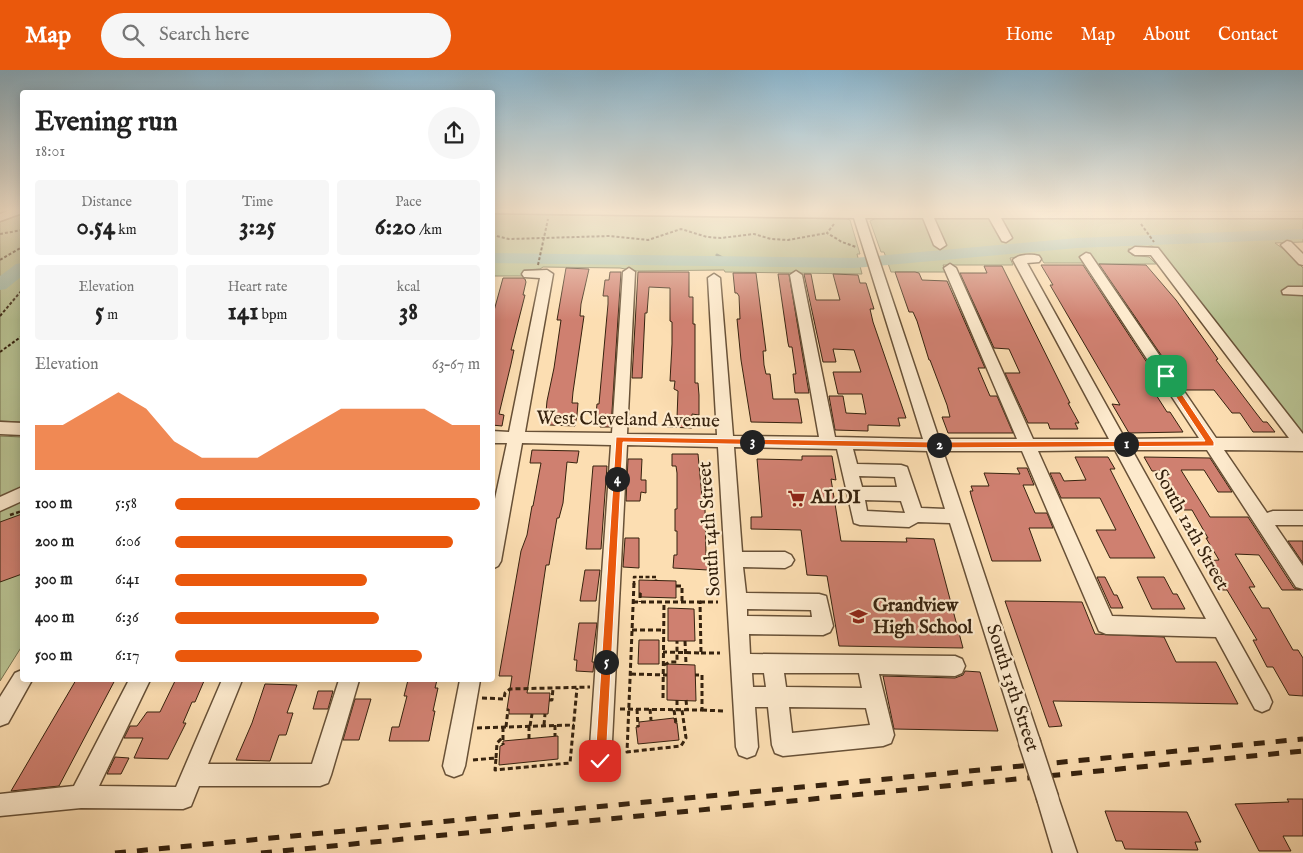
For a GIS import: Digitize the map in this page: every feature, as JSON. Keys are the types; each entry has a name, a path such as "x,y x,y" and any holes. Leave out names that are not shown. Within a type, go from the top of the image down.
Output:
{"street":[{"name":"South 13th Street","path":"869,247 1065,853"},
{"path":"1289,247 1303,261"},
{"path":"1135,251 1156,249 1303,444"},
{"path":"1086,257 1303,581"},
{"name":"South 12th Street","path":"1027,260 1120,444 1262,702"},
{"path":"950,268 1106,625 1221,628"},
{"path":"495,546 516,438 538,272"},
{"path":"600,761 629,272"},
{"path":"796,275 836,443 850,470 860,518 909,520 914,516 956,516"},
{"name":"South 14th Street","path":"714,278 733,559 727,601 738,625 747,748"},
{"path":"1288,291 1303,292"},
{"path":"0,428 20,428"},
{"name":"West Cleveland Avenue","path":"495,437 934,445 1303,444"},
{"path":"850,470 901,471 914,516"},
{"path":"855,493 907,494"},
{"path":"4,510 20,496"},
{"path":"1273,518 1303,518"},
{"path":"733,559 785,560"},
{"path":"727,601 819,602 823,626 738,625"},
{"path":"741,663 955,666"},
{"path":"773,663 783,745 883,735 867,664"},
{"path":"0,716 21,682"},
{"path":"80,797 139,682"},
{"path":"0,805 80,797 183,798 231,682"},
{"path":"192,775 320,776 348,682"},
{"path":"462,763 470,682"},
{"path":"743,697 875,698"}],"path":[{"path":"538,272 542,247"},
{"path":"0,260 20,248"},
{"path":"0,316 20,292"},
{"path":"0,352 20,337"},
{"path":"4,510 20,510"},
{"path":"656,580 656,577 634,577 627,752 680,746 686,738 684,710 686,700"},
{"path":"676,586 682,586 682,602"},
{"path":"640,593 640,602"},
{"path":"633,602 727,601"},
{"path":"663,698 665,675 663,666 664,602"},
{"path":"700,602 701,653"},
{"path":"694,618 700,618"},
{"path":"632,630 663,630"},
{"path":"695,630 700,631"},
{"path":"663,666 670,662 677,662 677,641"},
{"path":"685,641 686,664"},
{"path":"663,652 720,653"},
{"path":"630,674 665,675"},
{"path":"696,675 702,675 702,710"},
{"path":"482,698 504,699 505,693 510,689 605,687"},
{"path":"549,700 552,700 553,688"},
{"path":"503,738 497,743 495,770 570,763 577,688"},
{"path":"696,689 702,690"},
{"path":"676,723 677,700"},
{"path":"503,745 508,709"},
{"path":"629,709 723,711"},
{"path":"637,709 638,726"},
{"path":"650,709 651,720"},
{"path":"529,739 532,714"},
{"path":"544,725 545,714"},
{"path":"555,725 555,736"},
{"path":"477,728 574,725"},
{"path":"462,763 496,758"}],"green space":[{"path":"0,247 20,247 20,422 0,421"},
{"path":"495,247 858,247 860,254 857,254 862,274 725,272 724,270 636,271 620,268 543,267 540,269 524,270 522,276 495,276"},
{"path":"879,247 1148,247 1128,249 1132,255 1149,257 1156,264 1096,264 1090,256 1081,256 1085,263 1044,263 1040,257 1036,256 1010,258 1013,265 943,265 946,272 891,272 884,252 881,252"},
{"path":"1153,247 1280,247 1303,268 1303,433 1159,251"},
{"path":"0,436 20,437 20,649 0,681"}],"building":[{"path":"1099,264 1146,265 1176,300 1218,359 1216,360 1256,413 1275,432 1253,432 1240,413 1232,413 1214,390 1185,390"},
{"path":"1041,265 1083,265 1163,387 1151,387 1183,432 1129,433 1112,404 1120,405 1050,285 1053,285"},
{"path":"984,266 1002,266 1070,403 1068,403 1079,423 1075,423 1078,429 1050,429 1048,423 1028,423 1005,373 1020,373 1009,349 994,348 960,273 987,273"},
{"path":"566,268 589,269 581,304 580,316 584,316 572,403 578,403 575,426 547,424 549,412 546,412 561,320 557,320"},
{"path":"610,272 621,272 611,427 600,427 600,423 597,423 598,414 596,414 597,404 599,404 608,304 608,296 603,296 605,280 609,280"},
{"path":"638,272 689,272 689,297 693,297 693,324 695,324 695,383 698,383 699,395 699,415 692,414 692,428 666,427 666,417 677,418 678,391 674,389 675,381 670,381 672,322 670,321 670,288 649,287 647,313 645,313 642,378 632,378"},
{"path":"895,272 915,272 919,273 922,280 947,281 985,368 978,368 990,396 997,396 1013,433 948,433 942,417 950,417 947,405 929,360 917,321 913,312 909,312"},
{"path":"733,273 756,273 766,351 763,351 764,365 766,374 770,374 773,399 798,399 802,423 751,422 741,360 737,319 740,319 739,296 735,293"},
{"path":"778,274 789,274 809,393 795,393 793,374 796,374 792,347 789,347 788,343"},
{"path":"804,274 811,274 816,300 840,300 833,274 858,275 860,283 866,283 874,309 870,309 873,322 906,418 898,418 900,426 868,425 868,431 835,430 829,396 843,396 846,413 866,414 862,394 838,394 833,372 861,372 854,350 833,349 836,362 823,362"},
{"path":"503,278 525,279 523,295 525,295 511,350 514,350 499,414 504,415 502,426 495,425 495,307"},
{"path":"532,450 579,451 577,463 567,462 563,503 559,518 557,518 549,565 546,565 527,693 550,693 548,714 509,714 509,709 507,709 512,676 499,676 521,551 527,535 541,463 530,463"},
{"path":"672,454 698,454 703,508 705,508 708,570 673,568 674,555 677,555 675,509 677,509 677,473 676,466 672,466"},
{"path":"802,456 832,456 836,480 831,479 841,541 907,542 906,538 934,539 963,648 839,646 827,576 807,575 801,530 751,529 751,517 762,517 757,459 802,460"},
{"path":"1075,457 1108,457 1115,469 1110,469 1155,558 1110,558 1096,530 1116,530 1100,498 1061,498 1050,473 1060,473 1064,481 1086,480"},
{"path":"1144,457 1210,458 1232,492 1218,492 1204,470 1181,470 1210,517 1248,517 1294,588 1301,590 1282,590 1259,555 1235,554 1255,587 1249,587 1262,608 1269,608 1293,650 1298,650 1303,658 1303,696 1289,695 1273,667 1267,667 1253,640 1257,640 1227,590 1222,590 1205,561 1219,560 1192,510 1184,510 1160,471 1152,471"},
{"path":"628,459 642,459 641,480 646,480 646,493 641,492 640,501 626,501"},
{"path":"593,466 607,466 601,549 586,549"},
{"path":"1017,468 1027,468 1034,485 1023,485 1035,513 1047,513 1053,528 1029,528 1041,561 992,561 972,499 970,491 973,491 971,486 989,486 984,473 1020,474"},
{"path":"20,515 20,575 0,582 0,522"},
{"path":"625,538 639,538 639,568 623,567"},
{"path":"1288,541 1303,541 1303,563"},
{"path":"585,570 600,570 596,601 580,601"},
{"path":"1097,577 1105,577 1123,608 1111,608"},
{"path":"1137,577 1164,577 1173,594 1177,594 1185,609 1152,609"},
{"path":"639,580 676,581 676,598 641,597 641,593 639,593"},
{"path":"1005,601 1082,602 1095,634 1164,637 1176,662 1216,662 1238,704 1053,701 1062,726 1049,727"},
{"path":"668,608 694,609 695,641 668,641"},
{"path":"579,623 597,623 592,662 594,662 593,672 576,671 577,660 574,660"},
{"path":"639,640 659,640 659,664 638,664"},
{"path":"667,664 695,665 696,701 667,700"},
{"path":"965,671 980,672 998,731 894,729 883,676 955,678 963,675"},
{"path":"75,682 114,682 59,786 11,791"},
{"path":"175,682 204,682 195,702 192,702 183,723 186,723 168,759 134,758 143,738 124,738 130,726 137,726 147,712 160,712"},
{"path":"408,682 436,682 435,688 438,688 429,741 389,741 392,727 399,727 407,696 404,696"},
{"path":"265,684 297,685 287,713 293,713 286,735 279,735 270,761 236,760 252,723"},
{"path":"318,691 333,691 328,709 313,709"},
{"path":"355,699 371,699 359,740 343,740"},
{"path":"674,718 675,723 677,723 679,740 638,744 636,727 639,727 639,722"},
{"path":"558,736 558,759 499,765 500,746 503,745 503,741"},
{"path":"115,757 129,758 121,774 107,774"},
{"path":"1287,799 1303,799 1303,836 1283,836 1291,851 1259,851 1235,804 1289,802"},
{"path":"1105,811 1187,812 1201,842 1195,842 1198,850 1125,849 1122,841 1116,841"}],"waterway":[{"path":"495,258 854,263 1038,247"},
{"path":"717,255 728,261"},
{"path":"0,285 20,270"}],"railway":[{"path":"115,853 1303,739"},
{"path":"261,853 1303,751"}],"place":[{"name":"ALDI","path":"797,498"},
{"name":"Grandview High School","path":"859,617"}],"route":[{"path":"600,761 619,439 934,445 1212,444 1166,376"}]}
